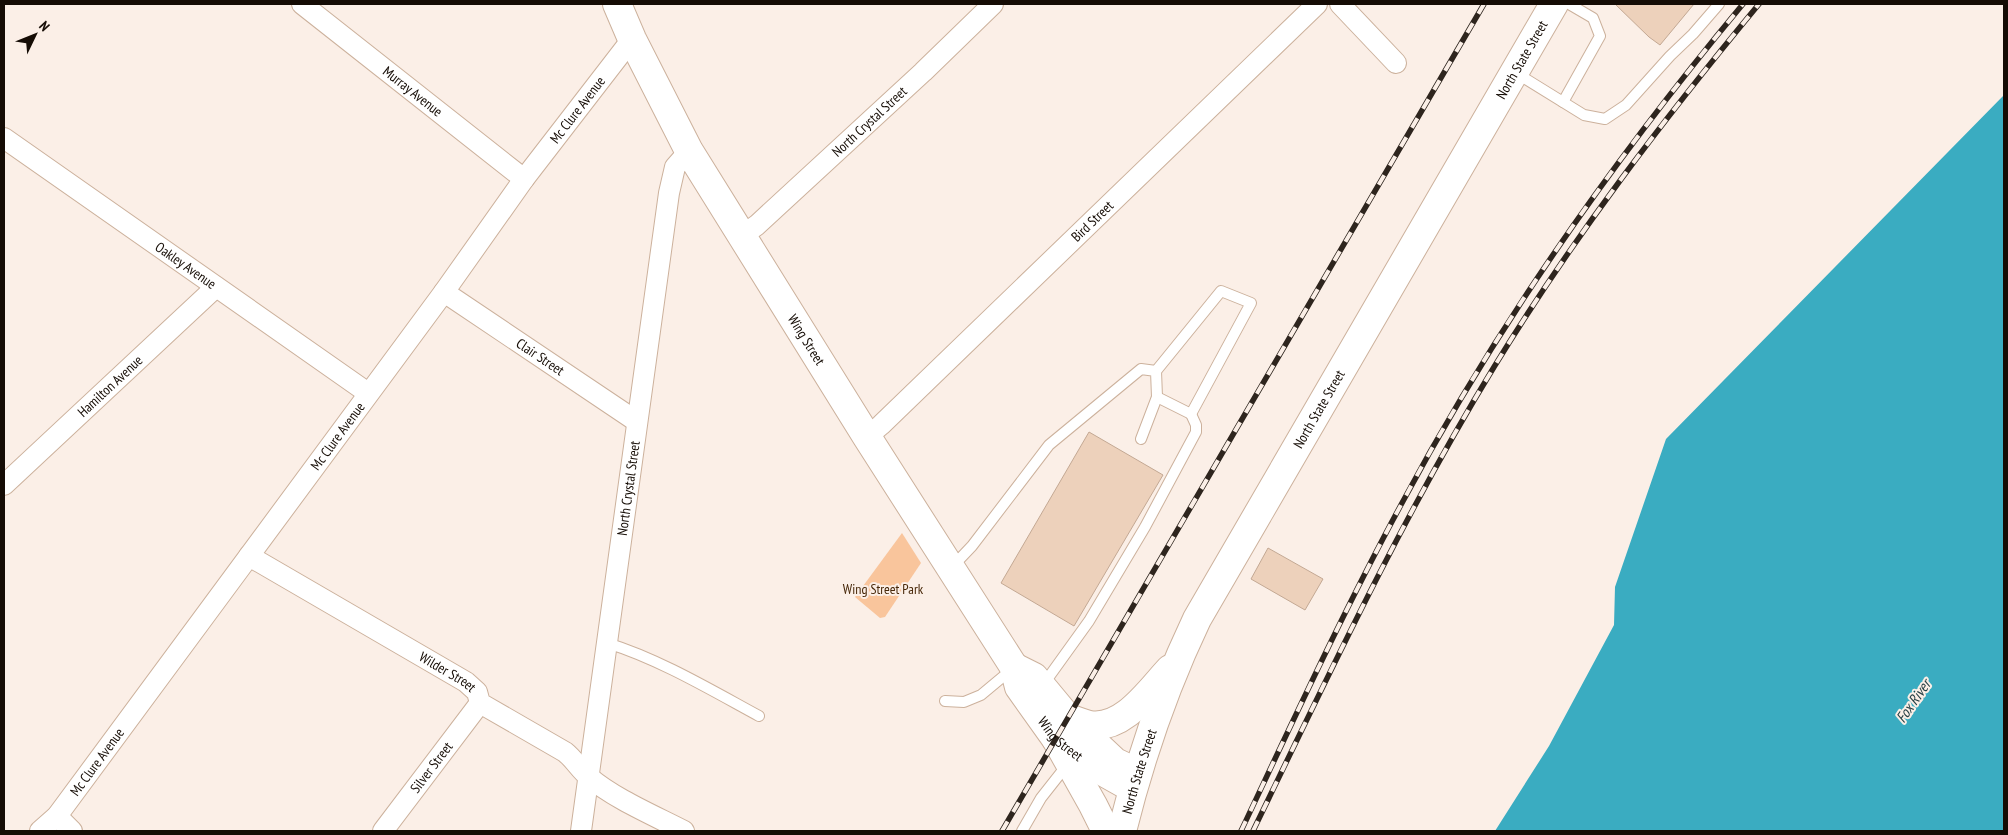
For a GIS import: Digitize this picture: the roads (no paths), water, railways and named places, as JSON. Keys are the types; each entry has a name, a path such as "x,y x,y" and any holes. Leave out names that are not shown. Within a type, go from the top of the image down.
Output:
{"main road":[{"name":"Wing Street","path":"617,4 632,39 689,151 743,235 866,437 1014,667 1019,687 1062,728 1091,765 1135,781"},
{"name":"North State Street","path":"1122,831 1135,781 1176,663 1197,619 1554,4"},
{"path":"1106,831 1069,762 1062,728 1102,725 1119,719 1132,709 1176,663"},
{"name":"Wing Street","path":"1014,667 1034,677 1042,686 1062,728"}],"street":[{"name":"Murray Avenue","path":"302,4 524,179"},
{"name":"North Crystal Street","path":"743,235 772,212 923,72 993,4"},
{"name":"Bird Street","path":"866,437 881,426 1317,4"},
{"path":"1340,4 1396,63"},
{"name":"Mc Clure Avenue","path":"40,831 57,816 444,292 524,179 632,39"},
{"name":"Oakley Avenue","path":"4,138 368,394"},
{"name":"North Crystal Street","path":"580,831 668,193 675,167 689,151"},
{"name":"Hamilton Avenue","path":"4,485 216,287"},
{"name":"Clair Street","path":"444,292 636,421"},
{"name":"Wilder Street","path":"249,556 466,682 477,692 480,704 565,752 572,757 588,776 603,788 684,831"},
{"name":"Silver Street","path":"384,831 480,704"},
{"path":"57,816 72,831"}],"lane":[{"path":"1563,102 1600,36 1592,18 1569,4"},
{"path":"1514,72 1584,115 1605,119 1626,105 1719,4"},
{"path":"1140,439 1157,396 1156,371 1221,291 1251,303 1191,414"},
{"path":"951,568 972,546 1049,446 1141,369 1156,371"},
{"path":"1042,686 1089,621 1175,475 1196,432 1196,424 1191,414 1157,396"},
{"path":"607,643 624,648 690,679 759,716"},
{"path":"945,701 964,702 981,695 1014,667"},
{"path":"1022,831 1041,798 1069,762"}],"water":[{"name":"Fox River","path":"2004,95 2004,831 1495,831 1549,746 1614,625 1615,587 1666,439"}],"railway":[{"path":"1002,831 1484,4"},
{"path":"1241,831 1319,666 1381,543 1477,372 1603,183 1743,4"},
{"path":"1253,831 1398,538 1494,367 1587,226 1688,92 1759,4"}],"park label":[{"name":"Wing Street Park","path":"883,589"}]}
